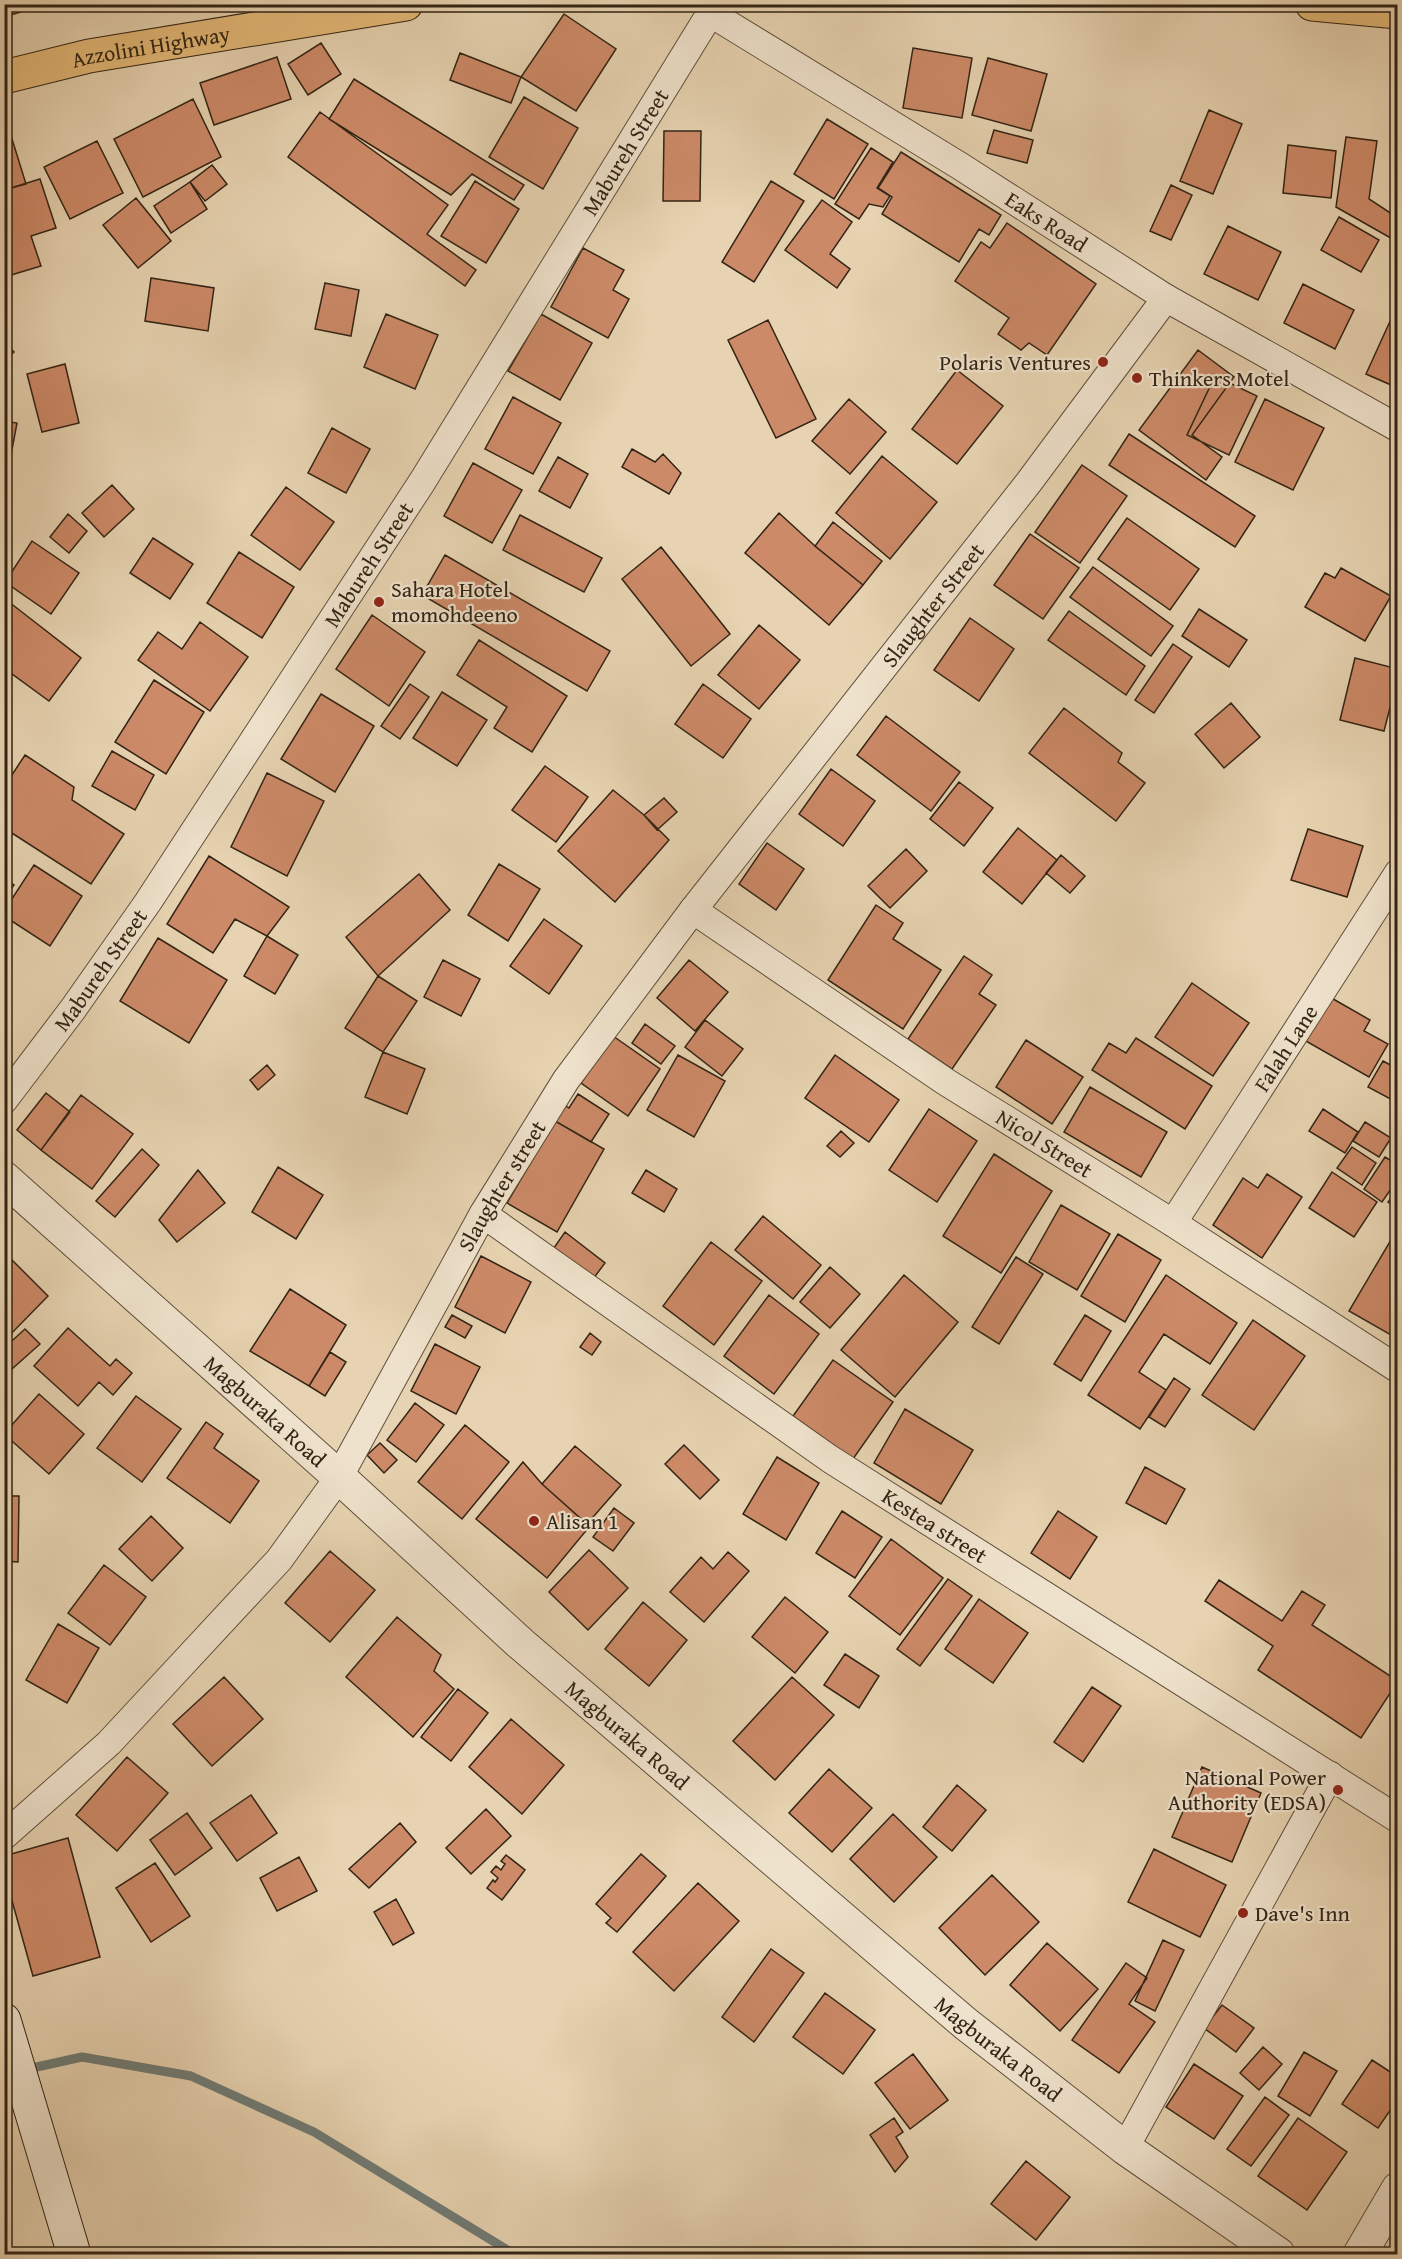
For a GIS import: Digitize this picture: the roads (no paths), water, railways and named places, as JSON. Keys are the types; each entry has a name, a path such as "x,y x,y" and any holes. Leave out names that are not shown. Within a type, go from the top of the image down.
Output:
{"main road":[{"name":"Azzolini Highway","path":"4,77 89,56 406,4"},
{"path":"1312,4 1398,12"}],"street":[{"name":"Eaks Road","path":"713,9 1166,297 1398,428"},
{"name":"Mabureh Street","path":"4,1100 73,1009 148,902 422,482 713,9"},
{"name":"Slaughter Street","path":"693,910 1029,482 1166,297"},
{"name":"Falah Lane","path":"1173,1223 1398,873"},
{"name":"Slaughter street","path":"4,1836 109,1743 279,1560 339,1477 483,1214 566,1080 693,910"},
{"name":"Nicol Street","path":"693,910 946,1082 1173,1223 1398,1369"},
{"name":"Magburaka Road","path":"4,1178 339,1477 520,1643 929,1993 1125,2148 1278,2254"},
{"name":"Kestea street","path":"483,1214 830,1459 1398,1819"},
{"path":"1125,2148 1330,1775"},
{"path":"5,2022 74,2254"},
{"path":"1360,2254 1398,2189"}],"waterway":[{"path":"23,2070 82,2057 191,2076 314,2132 514,2254"}],"place":[{"name":"Polaris Ventures","path":"1103,362"},
{"name":"Thinkers Motel","path":"1137,378"},
{"name":"Sahara Hotel momohdeeno","path":"379,602"},
{"name":"Alisan 1","path":"534,1521"},
{"name":"National Power Authority (EDSA)","path":"1338,1790"},
{"name":"Dave's Inn","path":"1243,1913"}]}
